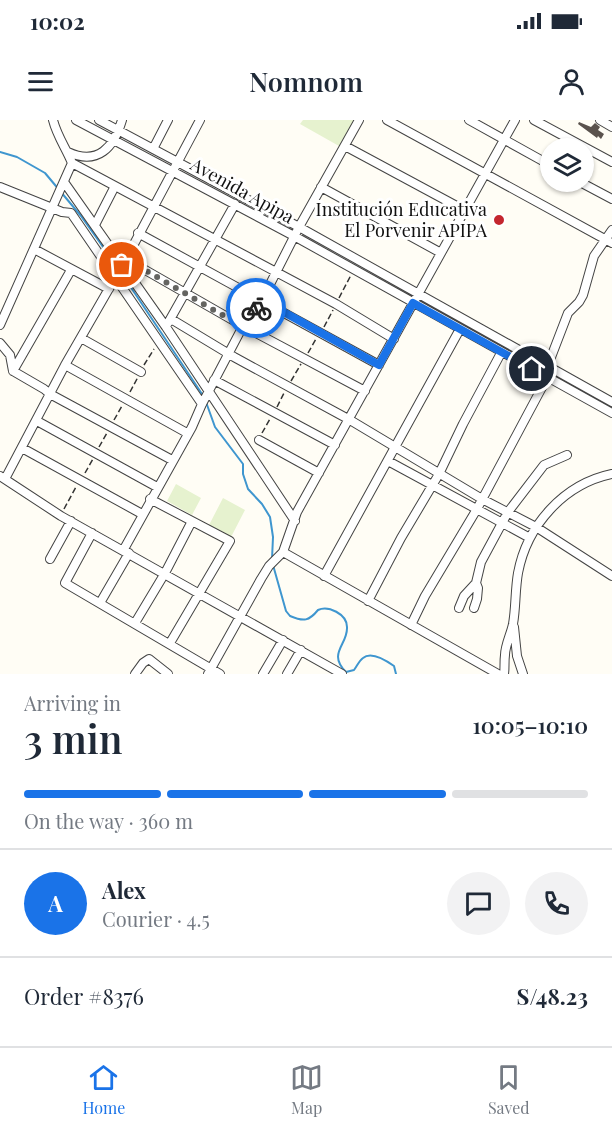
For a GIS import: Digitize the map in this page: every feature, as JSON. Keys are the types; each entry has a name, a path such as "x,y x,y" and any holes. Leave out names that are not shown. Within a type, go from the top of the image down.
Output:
{"street":[{"path":"53,120 56,132 72,163 336,304 394,339"},
{"name":"Avenida Apipa","path":"76,120 294,236 612,413"},
{"name":"Avenida Apipa","path":"99,120 299,226 612,402"},
{"path":"68,152 83,158 102,153 114,139 122,120"},
{"path":"153,149 168,120"},
{"path":"200,120 124,262 65,364 37,421 3,477 71,521 342,674"},
{"path":"100,603 150,499 243,327 262,300 299,226 359,120"},
{"path":"387,120 609,241"},
{"path":"469,120 540,160"},
{"path":"210,672 269,566 283,552 297,512 515,120"},
{"path":"534,120 612,162"},
{"path":"600,120 612,127"},
{"path":"345,146 464,210"},
{"path":"0,325 3,307 34,249 72,163"},
{"path":"64,182 124,262 295,521"},
{"path":"94,225 115,186"},
{"path":"0,187 62,212 71,213 202,404"},
{"path":"321,187 441,253"},
{"path":"594,189 612,199"},
{"path":"166,327 235,204"},
{"path":"548,365 568,313 583,295 594,256 609,241 612,230"},
{"path":"138,233 379,365"},
{"path":"34,249 109,289"},
{"path":"124,262 365,391"},
{"path":"13,371 71,270"},
{"path":"171,319 229,354 350,420 482,499 536,527 612,576"},
{"path":"324,576 460,329"},
{"path":"81,338 141,372"},
{"path":"0,343 10,356 13,371 50,394 172,460"},
{"path":"368,601 401,538 439,474 501,353"},
{"path":"65,364 187,434"},
{"path":"411,625 425,596 477,509 547,378"},
{"path":"214,380 335,446"},
{"path":"37,421 157,487"},
{"path":"259,440 319,473"},
{"path":"22,448 142,514"},
{"path":"474,609 478,593 476,583 483,556 508,512 544,465 567,455"},
{"path":"388,461 530,538"},
{"path":"504,674 505,653 513,622 518,571 530,538 548,512 573,491 588,482 612,474"},
{"path":"150,499 230,541 170,643"},
{"path":"50,559 71,521"},
{"path":"135,623 192,521"},
{"path":"92,533 65,584 170,643 210,672 220,674"},
{"path":"283,552 498,674"},
{"path":"459,608 464,596 476,583"},
{"path":"513,622 523,674"},
{"path":"263,674 283,640"},
{"path":"287,674 301,650"},
{"path":"135,674 149,659 168,674"}],"green space":[{"path":"303,120 354,120 339,146 300,124"},
{"path":"176,484 201,498 192,515 167,501"},
{"path":"223,498 245,510 230,539 208,527"}],"building":[{"path":"579,122 591,127 595,123 600,127 598,130 604,134 601,139 578,124"}],"waterway":[{"path":"0,152 17,157 45,173 81,216 116,265"},
{"path":"122,274 204,397"},
{"path":"206,402 215,427 243,464 243,474 248,489 270,517 273,537 272,559"},
{"path":"273,565 286,611 290,616 306,619 318,610 327,609 344,618 347,627 338,659 346,672 354,670 362,659 370,656 394,666 396,674"}],"way so far":[{"path":"122,265 126,259 243,327 256,308"}],"place":[{"name":"Institución Educativa El Porvenir APIPA","path":"499,220"}],"route":[{"path":"256,308 262,300 379,365 413,303 532,369"}]}
